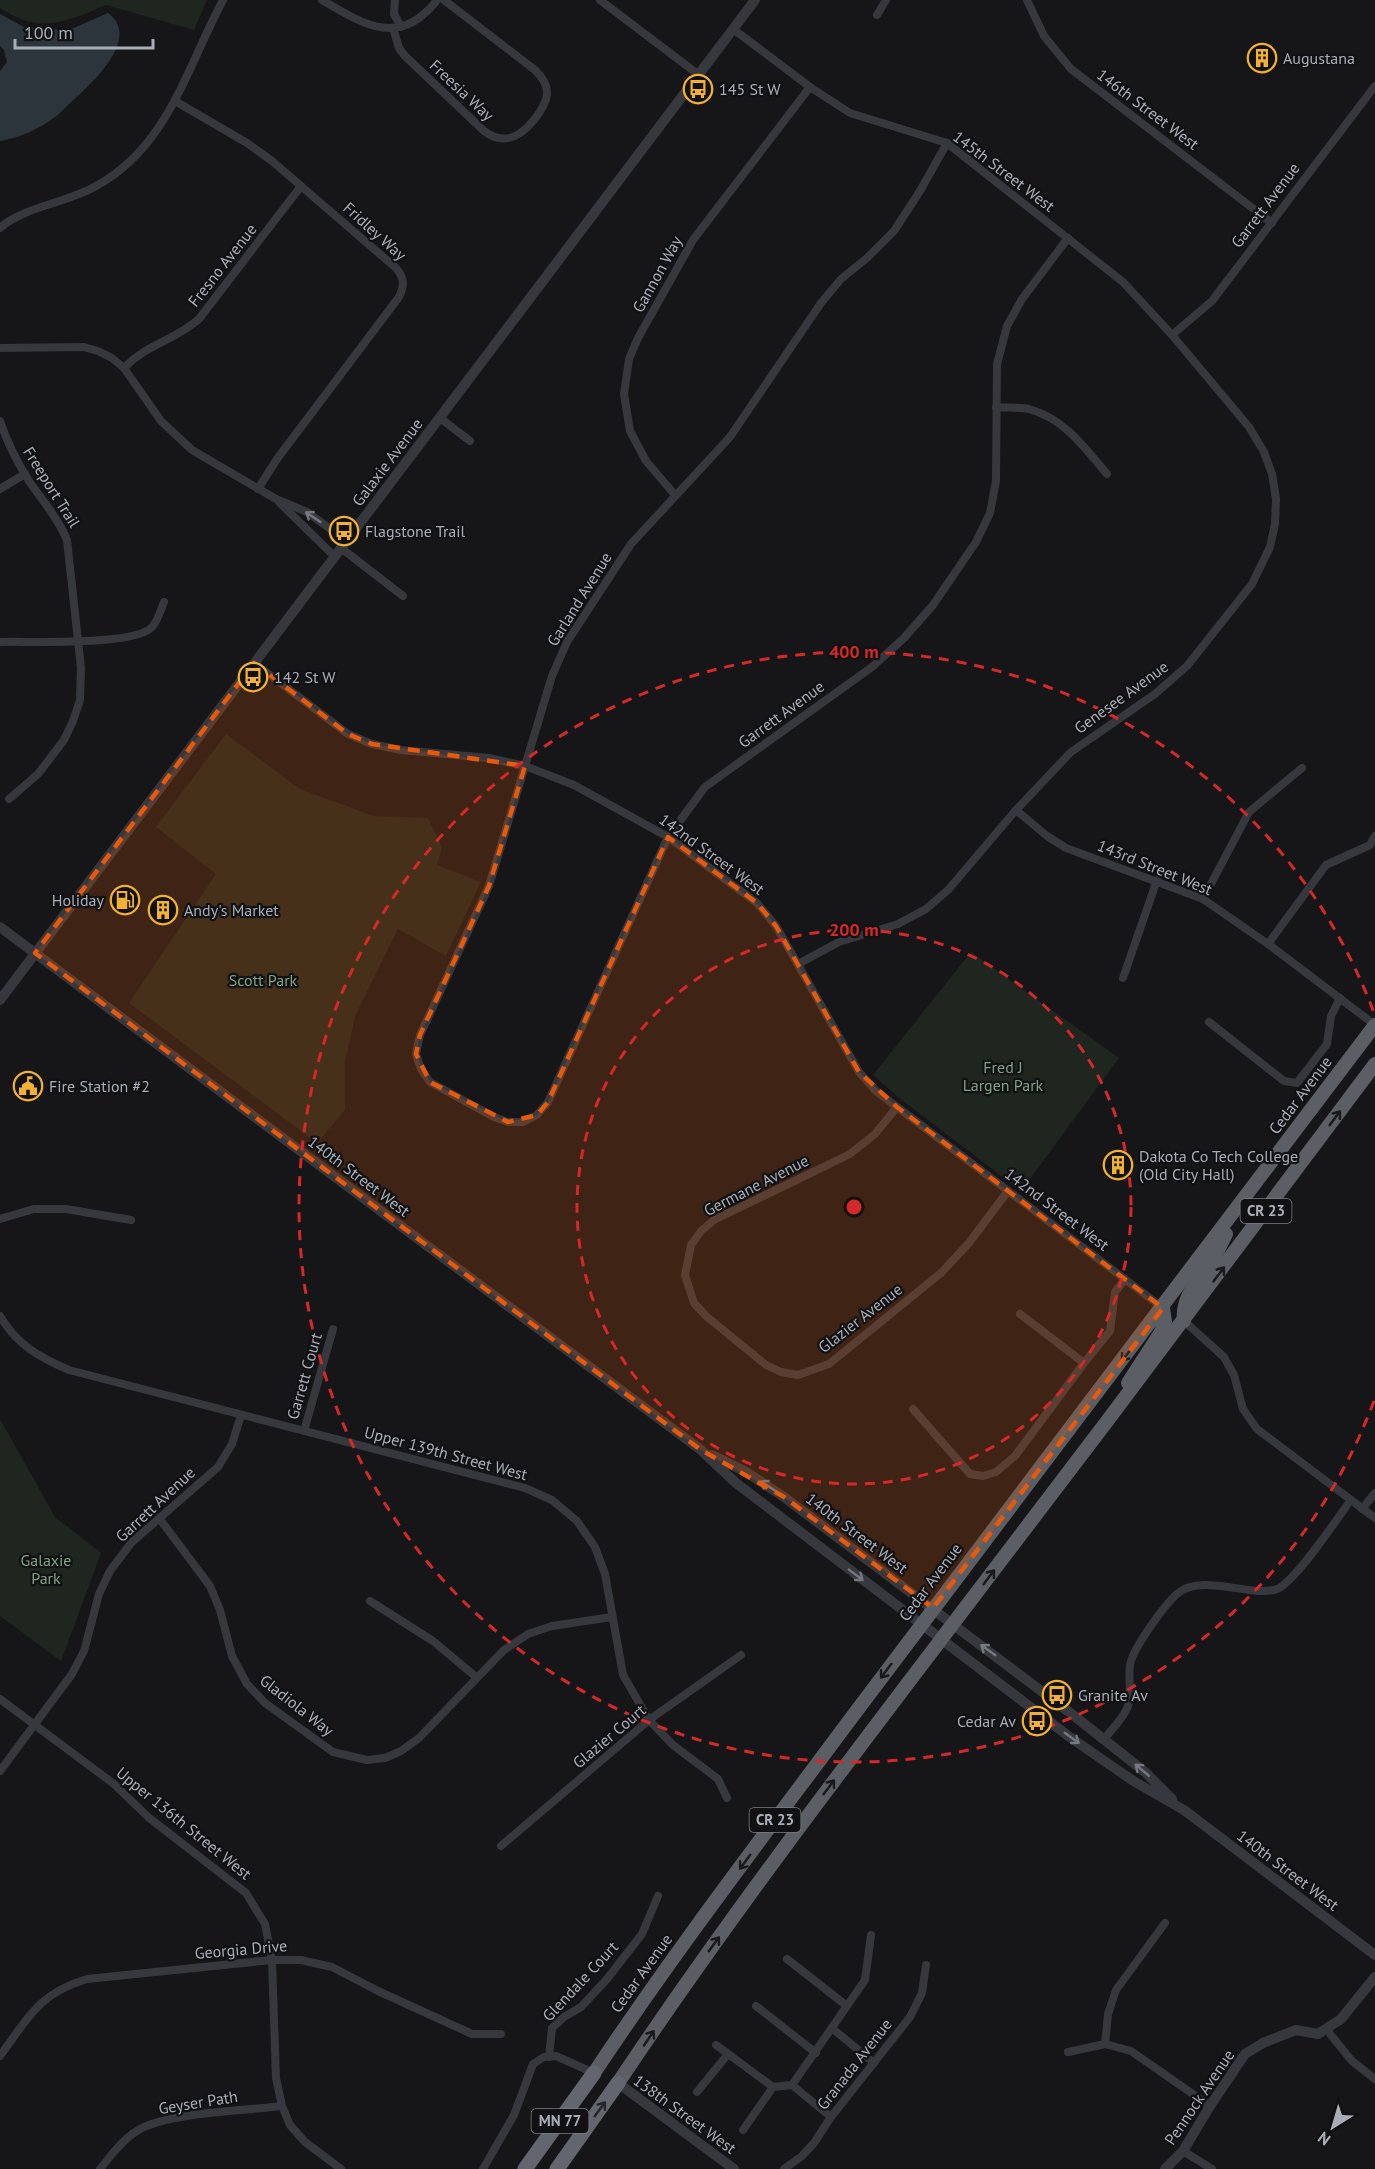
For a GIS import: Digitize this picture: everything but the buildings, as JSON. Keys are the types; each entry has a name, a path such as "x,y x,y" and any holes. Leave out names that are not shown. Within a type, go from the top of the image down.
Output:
{"highway":[{"name":"Cedar Avenue","path":"525,2169 742,1866 921,1624 1017,1495 1163,1308 1375,1025"},
{"name":"CR 23","path":"618,2083 679,1992 794,1834 1184,1321 1375,1064"},
{"path":"1184,1321 1182,1310 1188,1296 1215,1257 1242,1202"},
{"path":"1120,1405 1130,1377 1166,1321 1163,1308"},
{"name":"MN 77","path":"557,2169 618,2083"}],"street":[{"path":"0,228 21,214 80,195 114,175 142,151 160,127 175,101 223,0"},
{"path":"322,0 365,24 384,29 397,28 424,14 437,0"},
{"name":"Freesia Way","path":"395,0 394,14 399,48 411,64 484,131 501,139 518,136 528,128 544,106 547,95 543,78 444,0"},
{"path":"600,0 699,75"},
{"name":"Galaxie Avenue","path":"0,1000 756,0"},
{"path":"877,15 886,0"},
{"name":"146th Street West","path":"1027,0 1044,36 1071,69 1272,223"},
{"name":"145th Street West","path":"733,29 810,87 850,113 947,143 1123,282 1172,335"},
{"name":"Garrett Avenue","path":"1172,335 1212,301 1375,86"},
{"name":"Gannon Way","path":"675,495 646,461 630,430 624,394 629,360 638,338 693,240 810,87"},
{"name":"Fridley Way","path":"175,101 247,143 272,161 396,268 403,281 403,289 277,459 258,489"},
{"name":"Garland Avenue","path":"494,1117 430,1082 421,1069 416,1054 420,1035 489,886 552,676 567,642 631,544 730,437 821,303 841,279 867,258 894,231 921,191 947,143"},
{"name":"Fresno Avenue","path":"124,368 141,352 180,334 199,319 301,186"},
{"name":"Garrett Avenue","path":"494,1117 508,1122 523,1122 537,1115 548,1102 668,837 705,787 872,667 904,638 933,605 976,543 990,513 996,481 997,364 1007,326 1023,299 1068,238"},
{"name":"Genesee Avenue","path":"798,964 839,942 897,924 926,909 948,890 1016,810 1071,752 1155,694 1187,666 1251,584 1270,547 1275,524 1276,499 1272,474 1264,452 1249,427 1172,335"},
{"path":"0,348 84,347 105,355 124,368 152,410 181,441 204,458 276,500 403,596"},
{"path":"996,407 1027,409 1055,420 1074,434 1107,474"},
{"path":"440,418 470,441"},
{"name":"Freeport Trail","path":"0,422 25,474 62,527 67,540 81,688 73,721 64,740 38,774 9,799"},
{"path":"0,489 25,474"},
{"path":"276,500 307,512 341,549"},
{"path":"0,642 41,643 135,636 152,628 164,602"},
{"name":"142nd Street West","path":"254,663 348,734 372,744 401,750 489,758 525,766 574,784 668,837 757,903 776,926 859,1072 876,1091 1163,1308"},
{"path":"1203,899 1249,812 1302,768"},
{"name":"143rd Street West","path":"1016,810 1047,836 1066,848 1203,899 1268,944 1375,1025"},
{"path":"1268,944 1326,866 1370,844 1375,836"},
{"path":"1123,978 1157,880"},
{"name":"140th Street West","path":"0,927 701,1450 736,1483 1071,1738 1135,1782 1184,1810"},
{"path":"1209,1022 1284,1081 1297,1083 1327,1044 1330,1016 1340,998"},
{"name":"Germane Avenue","path":"706,1316 694,1303 685,1275 691,1245 701,1231 714,1220 850,1154 875,1134 897,1107"},
{"name":"Glazier Avenue","path":"706,1316 766,1365 782,1372 798,1375 829,1364 941,1273 969,1243 1008,1191"},
{"path":"0,1220 34,1209 66,1209 131,1220"},
{"path":"913,1409 970,1474 983,1476 996,1472 1015,1456 1110,1330 1115,1292 1125,1279"},
{"path":"1020,1314 1084,1363"},
{"name":"Upper 139th Street West","path":"0,1316 22,1344 39,1357 69,1370 525,1488 552,1500 577,1521 595,1547 605,1574 624,1675 649,1720 673,1744 718,1779 727,1798"},
{"path":"1184,1321 1224,1357 1234,1375 1242,1409 1257,1429 1375,1518"},
{"name":"Garrett Court","path":"304,1431 333,1329"},
{"name":"Garrett Avenue","path":"0,1771 72,1674 84,1651 99,1594 110,1571 131,1543 218,1467 232,1444 241,1414"},
{"name":"140th Street West","path":"701,1450 746,1472 784,1497 933,1608 1104,1739 1145,1772 1184,1810 1375,1955"},
{"path":"1362,1509 1375,1493"},
{"path":"1104,1739 1123,1715 1128,1704 1131,1685 1130,1662 1136,1648 1178,1593 1201,1585 1278,1589 1287,1583 1297,1571 1350,1501"},
{"name":"Gladiola Way","path":"159,1518 210,1587 220,1610 232,1656 247,1684 265,1703 333,1752 367,1760 385,1758 401,1751 419,1738 504,1650 528,1634 552,1626 612,1617"},
{"path":"370,1601 433,1641 476,1677"},
{"name":"Glazier Court","path":"501,1846 649,1720 741,1655"},
{"name":"Upper 136th Street West","path":"0,1699 114,1784 148,1817 246,1893 265,1924 272,1960 276,2078 282,2106 290,2125 305,2142 341,2169"},
{"name":"Glendale Court","path":"552,2056 552,2028 564,2017 581,2007 614,1970 642,1934 658,1896"},
{"path":"1105,2044 1108,2014 1116,1990 1165,1923"},
{"path":"792,2085 866,1980 871,1935"},
{"path":"787,1959 847,2006"},
{"name":"Georgia Drive","path":"0,2056 33,2011 48,1996 66,1985 87,1979 272,1960 301,1960 332,1967 472,2034 501,2034"},
{"name":"Granada Avenue","path":"784,2169 808,2150 915,2009 922,1993 926,1965"},
{"path":"1375,1977 1341,2019 1326,2029 1352,2061 1375,2079"},
{"path":"756,2006 816,2053"},
{"path":"833,2029 874,2062"},
{"name":"Pennock Avenue","path":"1165,2169 1183,2151 1245,2054 1263,2043 1296,2030 1317,2034 1326,2029"},
{"path":"1068,2052 1105,2044 1131,2051 1210,2106"},
{"path":"716,2045 773,2087 792,2085 831,2117"},
{"path":"697,2092 728,2054"},
{"path":"483,2169 514,2115 533,2064 544,2057 552,2056 594,2073"},
{"name":"138th Street West","path":"618,2083 734,2169"},
{"path":"743,2130 773,2087"},
{"name":"Geyser Path","path":"100,2169 120,2145 142,2128 171,2118 282,2106"},
{"path":"1183,2151 1212,2169"}],"highlighted area":[{"path":"254,663 348,734 372,744 525,766 489,886 420,1035 416,1054 430,1082 508,1122 537,1115 548,1102 668,837 757,903 776,926 859,1072 897,1107 1163,1308 933,1608 784,1497 701,1450 35,953"}],"green space":[{"path":"0,0 207,0 194,30 106,5 64,21 31,22 15,17 0,8"},
{"name":"Scott Park","path":"226,734 300,789 374,816 428,818 442,847 437,865 481,882 446,956 398,929 355,1016 345,1062 345,1110 317,1143 129,1003 216,874 156,827"},
{"name":"Fred J Largen Park","path":"971,952 1119,1058 1021,1191 899,1098 873,1075"},
{"name":"Galaxie Park","path":"0,1419 55,1517 101,1553 61,1661 0,1616"}],"shaded area":[{"path":"108,13 117,24 119,36 116,49 99,74 49,121 22,135 0,141 0,71 7,62 4,50 0,46 0,14 24,27 69,30"}],"place":[{"name":"Augustana","path":"1262,58"},
{"name":"145 St W","path":"698,89"},
{"name":"Flagstone Trail","path":"344,531"},
{"name":"142 St W","path":"253,677"},
{"name":"Holiday","path":"125,900"},
{"name":"Andy's Market","path":"163,910"},
{"name":"Fire Station #2","path":"28,1086"},
{"name":"Dakota Co Tech College (Old City Hall)","path":"1118,1165"},
{"name":"Granite Av","path":"1057,1695"},
{"name":"Cedar Av","path":"1037,1721"}]}
